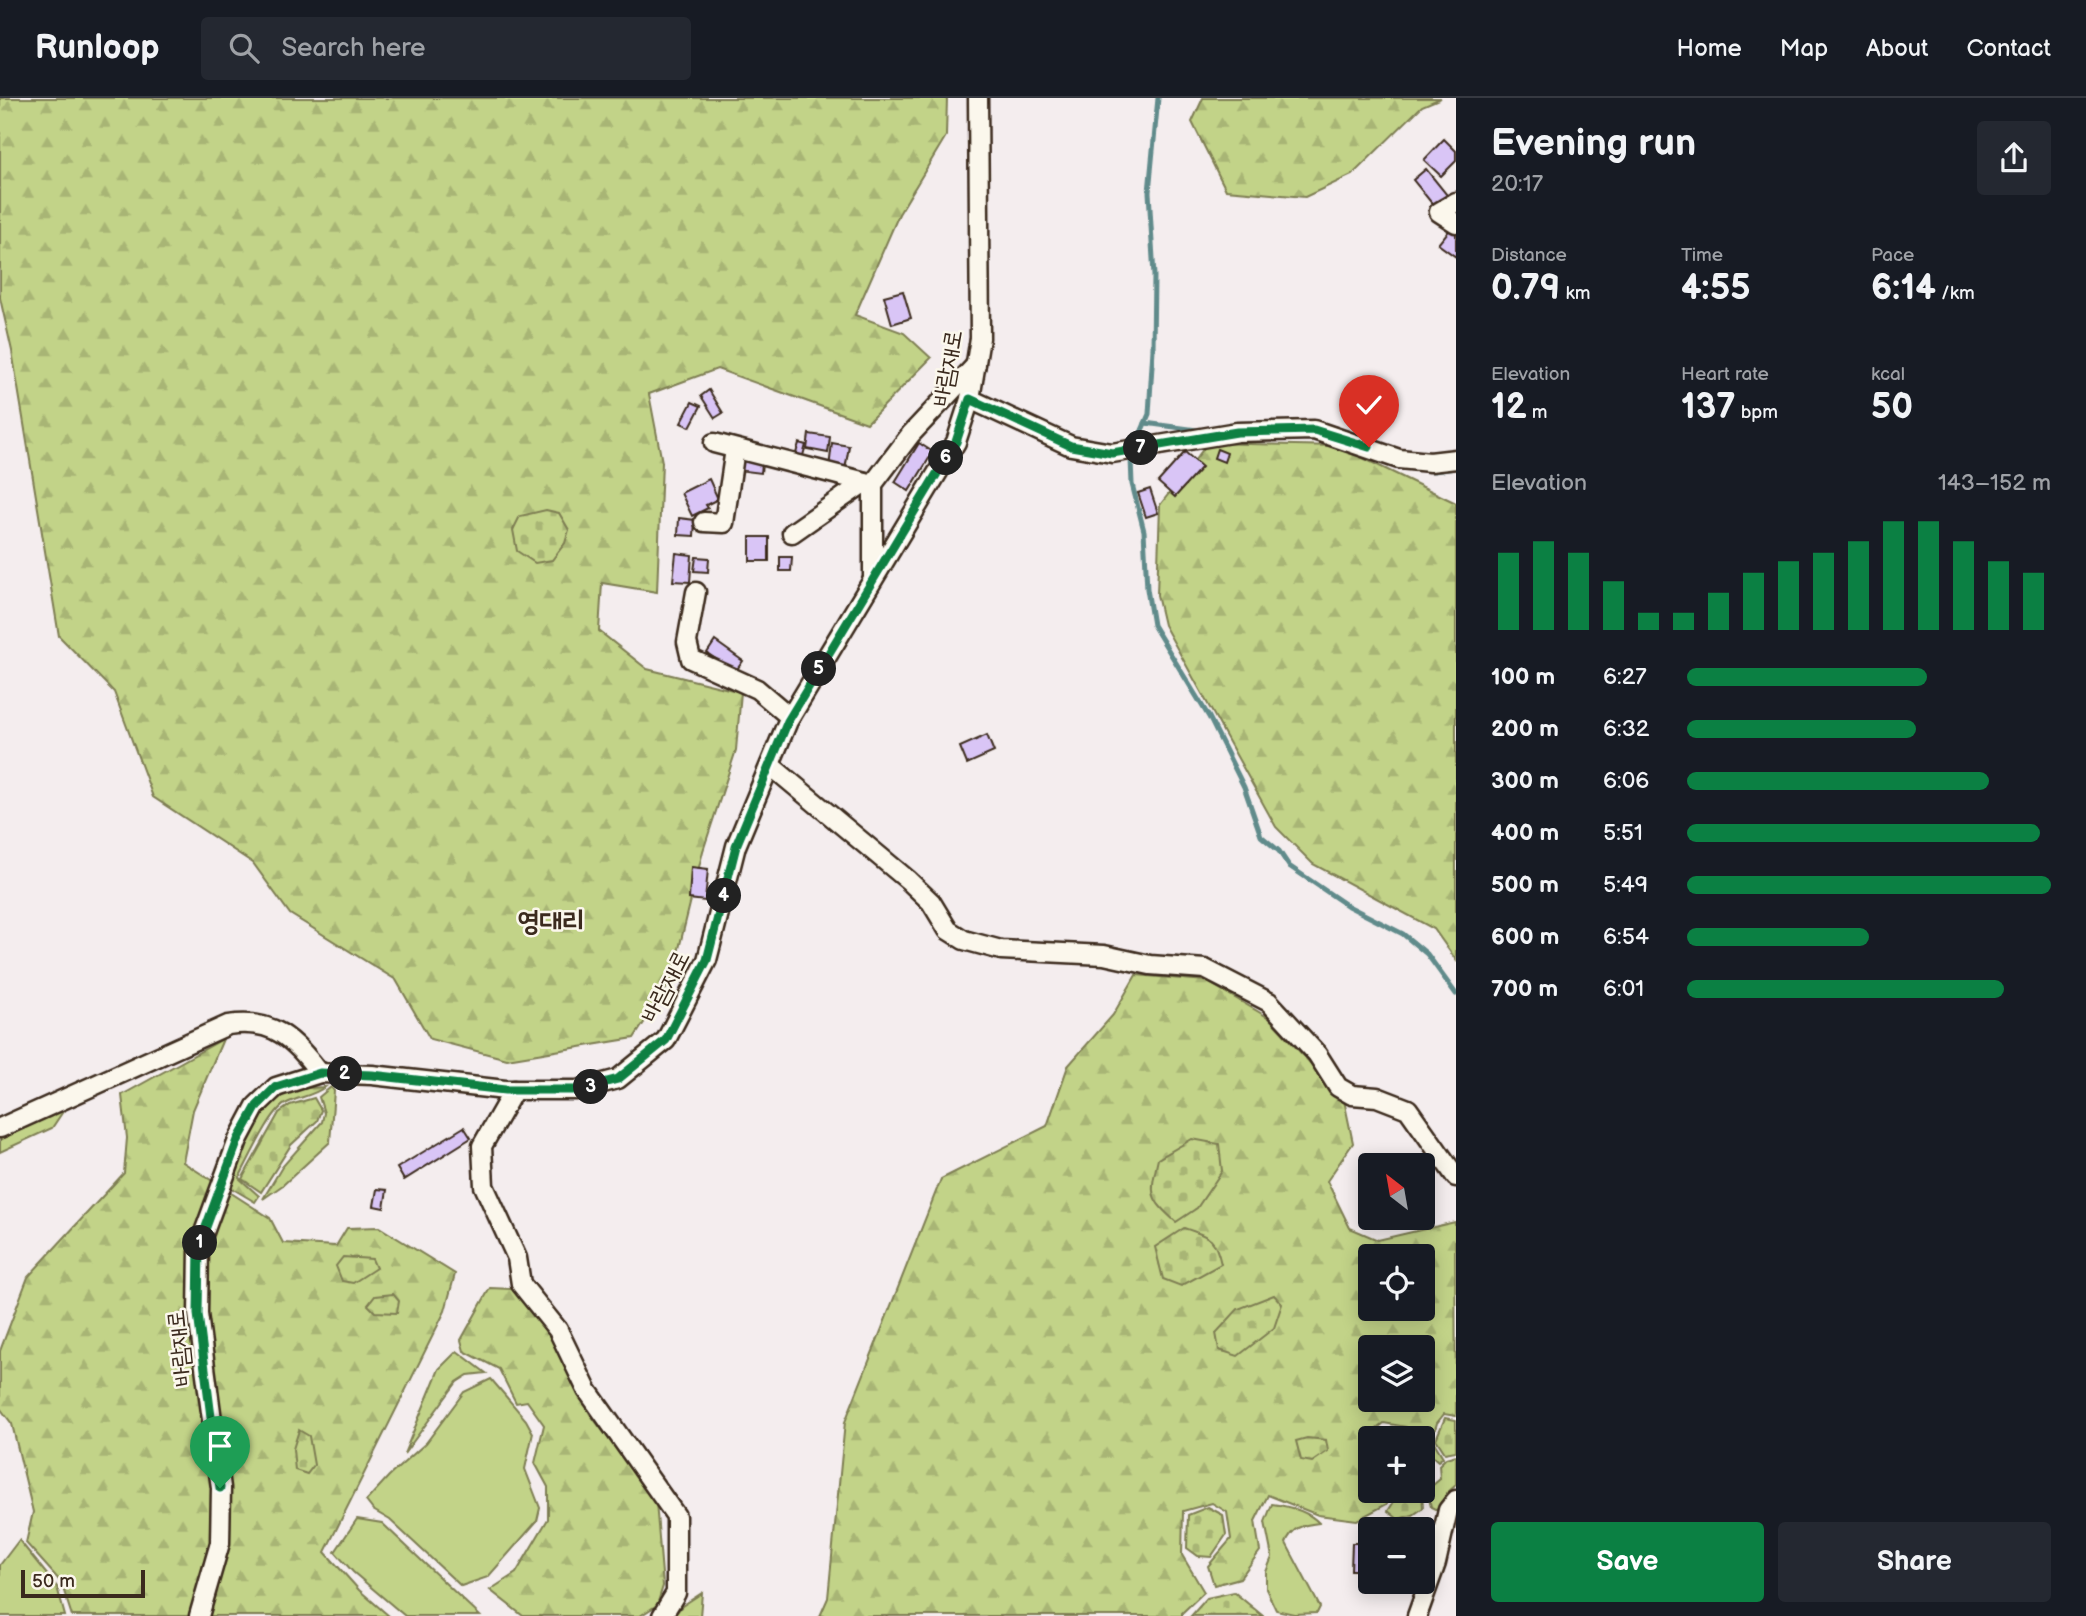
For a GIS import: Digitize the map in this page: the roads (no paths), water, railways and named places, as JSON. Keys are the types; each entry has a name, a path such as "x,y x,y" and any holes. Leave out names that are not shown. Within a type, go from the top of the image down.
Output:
{"street":[{"name":"바람재로","path":"200,1616 220,1543 220,1488 198,1314 199,1246 238,1140 257,1106 276,1087 320,1073 372,1075 513,1090 577,1090 618,1079 666,1040 707,960 736,846 790,717 956,442 970,399 980,338 978,98"},
{"path":"1456,202 1439,212 1456,223"},
{"path":"792,533 869,483 976,365"},
{"path":"970,399 1071,446 1112,453 1237,432 1314,430 1399,459 1430,462 1456,459"},
{"path":"714,443 869,483"},
{"path":"704,522 724,523 735,449"},
{"path":"869,483 873,580"},
{"path":"696,592 687,642 691,659 757,689 790,717"},
{"path":"770,765 908,880 931,902 948,930 964,940 1001,950 1104,955 1150,965 1205,969 1269,1002 1317,1054 1338,1087 1352,1096 1377,1097 1408,1110 1456,1177"},
{"path":"0,1128 228,1025 262,1024 298,1044 320,1073"},
{"path":"513,1090 482,1146 484,1186 517,1258 521,1284 558,1330 587,1390 676,1517 677,1593 663,1616"},
{"path":"1418,1616 1436,1563 1448,1510 1456,1500"}],"waterway":[{"path":"1140,435 1149,414 1153,349 1154,276 1149,192 1158,98"},
{"path":"1145,423 1197,430"},
{"path":"1131,459 1132,484 1144,531 1147,589 1153,625 1209,717 1244,787 1261,836 1279,851 1289,866 1348,906 1403,934 1427,954 1456,994"},
{"path":"1424,470 1456,468"}],"district":[{"name":"영대리","path":"551,920"}]}
